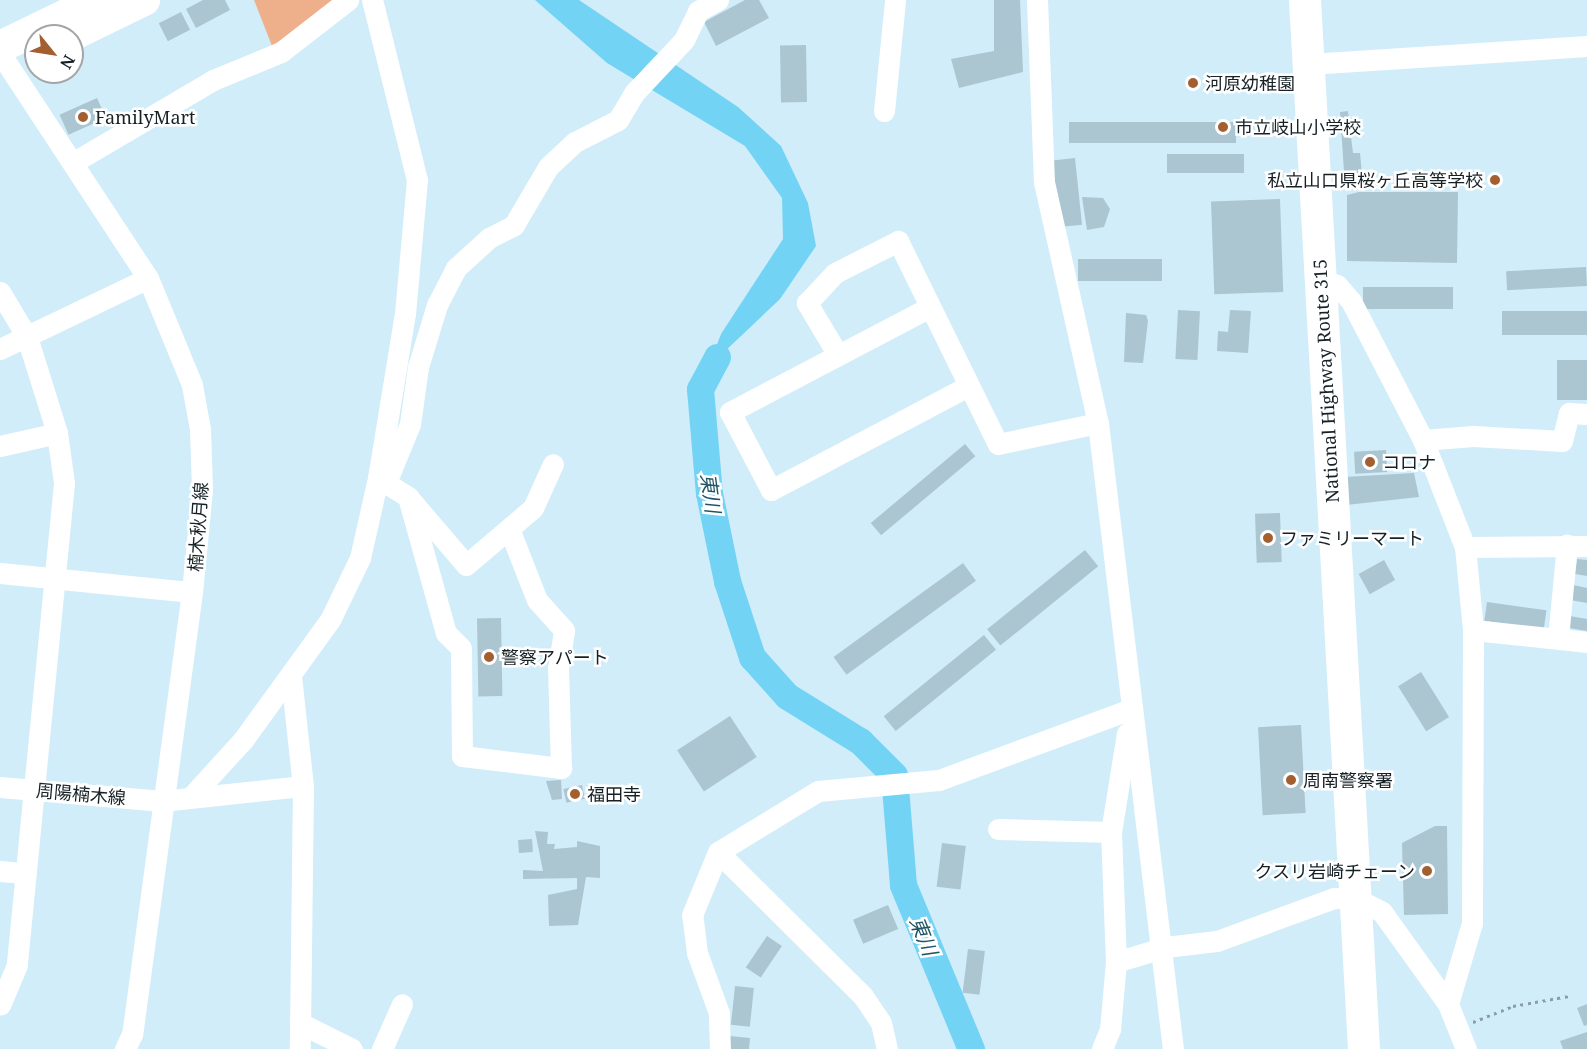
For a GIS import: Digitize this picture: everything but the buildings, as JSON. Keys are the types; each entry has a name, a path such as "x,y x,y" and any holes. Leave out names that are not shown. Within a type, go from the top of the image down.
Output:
{"highway":[{"path":"2,59 97,0"},
{"path":"84,29 144,0"},
{"name":"National Highway Route 315","path":"1305,0 1364,1049"},
{"path":"2,59 24,54"}],"street":[{"path":"74,162 213,80 281,52 348,0"},
{"path":"190,798 210,782 291,676 330,620 360,558 382,482 405,314 417,189 372,0"},
{"path":"382,482 410,424 418,367 437,305 456,268 489,238 514,225 548,167 584,137 618,120 635,92 684,40 697,6 718,0"},
{"path":"884,111 894,0"},
{"path":"1037,0 1039,125 1050,223 1098,423 1131,709 1165,946 1173,1049"},
{"path":"1309,64 1587,46"},
{"name":"楠木秋月線","path":"2,59 74,162 148,278 192,385 200,429 202,490 192,592 162,801 133,1044"},
{"path":"838,355 807,303 835,273 898,241 998,444 1098,423"},
{"path":"0,349 148,278"},
{"path":"1321,280 1337,285 1351,301 1424,440 1465,547 1473,630 1472,923 1448,1004"},
{"path":"0,292 27,337 57,434 64,483 24,873 17,965 0,1005"},
{"path":"930,307 730,412 771,490 968,386"},
{"path":"1424,440 1473,436 1562,441 1569,413 1587,414"},
{"path":"0,446 57,434"},
{"path":"382,482 408,497 466,565 510,531 548,485 553,464"},
{"path":"408,497 446,633 461,648 462,756 561,768 558,669 564,630 537,600 510,531"},
{"path":"1465,547 1577,545 1558,638"},
{"path":"0,573 192,592"},
{"path":"1473,630 1587,642"},
{"path":"291,676 303,786 300,1049"},
{"path":"720,1049 719,1013 697,953 692,915 718,852 818,790 872,784 918,785 1131,709"},
{"path":"1102,1049 1110,1029 1116,962 1112,832 1131,709"},
{"name":"周陽楠木線","path":"0,787 162,801 303,786"},
{"path":"998,829 1112,832"},
{"path":"718,852 863,996 881,1023 888,1048"},
{"path":"0,871 24,873"},
{"path":"1116,962 1165,946 1217,941 1334,898 1355,898 1382,912 1448,1004 1462,1040"},
{"path":"382,1049 402,1004"},
{"path":"300,1023 352,1049"},
{"path":"1110,1029 1123,1049"}],"path":[{"path":"1462,1040 1491,1013 1569,996"}],"shaded area":[{"path":"254,0 344,0 274,51"}],"water":[{"path":"535,0 579,0 738,107 781,146 808,203 816,246 780,299 723,353 700,389 721,334 783,239 782,198 745,146 607,63"}],"waterway":[{"name":"東川","path":"717,357 700,389 709,493 727,581 752,657 787,696 860,741 894,775 903,885 971,1049"}],"place":[{"name":"河原幼稚園","path":"1193,83"},
{"name":"FamilyMart","path":"83,117"},
{"name":"市立岐山小学校","path":"1223,127"},
{"name":"私立山口県桜ヶ丘高等学校","path":"1495,180"},
{"name":"コロナ","path":"1370,462"},
{"name":"ファミリーマート","path":"1268,538"},
{"name":"警察アパート","path":"489,657"},
{"name":"周南警察署","path":"1291,780"},
{"name":"福田寺","path":"575,794"},
{"name":"クスリ岩崎チェーン","path":"1427,871"}]}
